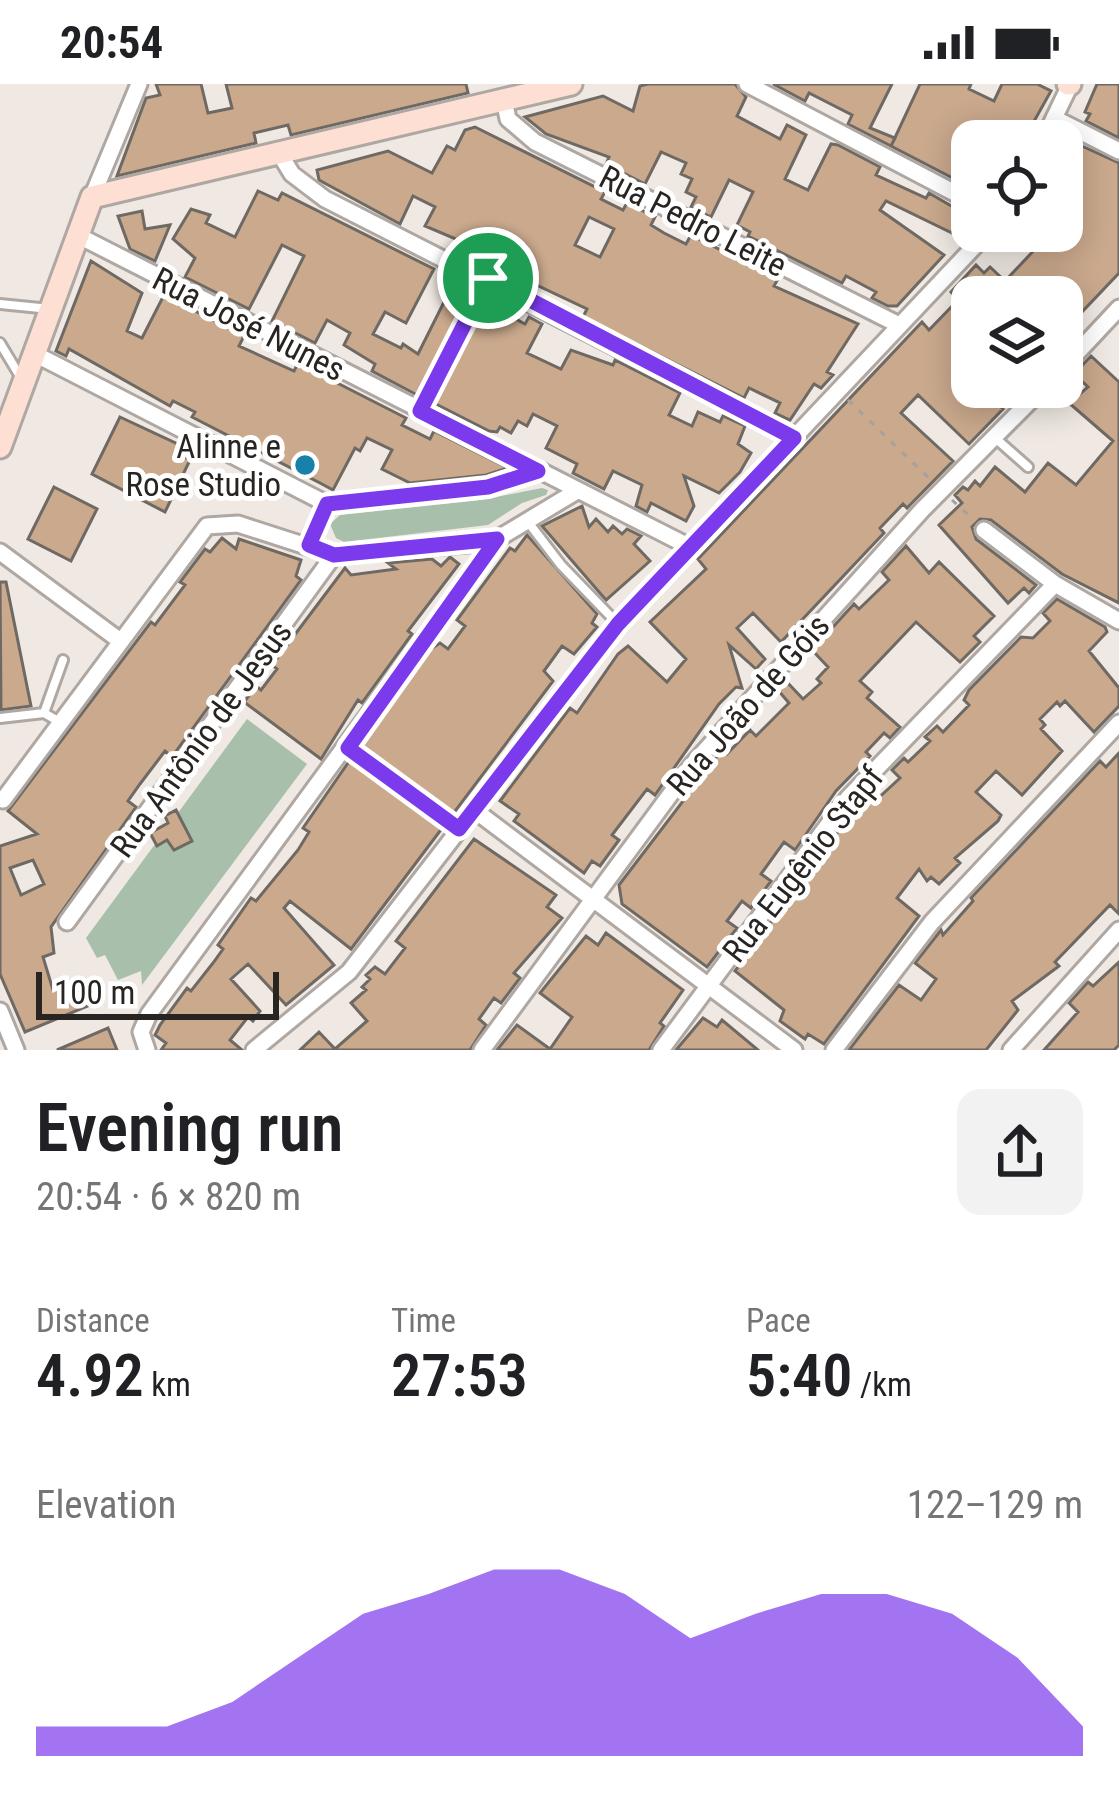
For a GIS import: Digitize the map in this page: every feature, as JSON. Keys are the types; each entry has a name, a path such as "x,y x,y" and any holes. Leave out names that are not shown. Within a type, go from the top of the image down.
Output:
{"street":[{"path":"0,447 139,84"},
{"path":"92,197 281,156 502,92 571,84"},
{"path":"747,84 951,191"},
{"path":"1069,84 1054,118 1119,151"},
{"name":"Rua Pedro Leite","path":"502,92 508,118 535,142 899,325"},
{"path":"281,156 292,174 326,199 794,438"},
{"name":"Rua José Nunes","path":"79,236 688,546"},
{"path":"254,1050 349,972 618,624 969,252"},
{"path":"1083,347 1119,308"},
{"path":"35,353 327,504 488,487 538,471"},
{"name":"Rua João de Góis","path":"482,1050 592,898 739,711 1023,408"},
{"path":"147,1050 141,1032 149,1014 497,539 577,491"},
{"path":"309,545 327,504"},
{"path":"3,800 52,718 200,533 215,522 238,524 334,555 497,539"},
{"path":"984,530 1055,584 1119,621"},
{"path":"0,552 119,640"},
{"name":"Rua Antônio de Jesus","path":"67,922 334,555"},
{"name":"Rua Eugênio Stapf","path":"661,1050 848,798 1055,584"},
{"path":"834,1050 932,922 1119,723"},
{"path":"473,809 794,1050"},
{"path":"1011,1050 1119,930"},
{"path":"0,1011 16,1050"}],"lane":[{"path":"420,411 488,278"},
{"path":"0,304 51,309"},
{"path":"0,343 25,385"},
{"path":"994,437 1028,467"},
{"path":"527,521 618,624"},
{"path":"0,718 52,718 63,660"},
{"path":"348,748 459,829"}],"path":[{"path":"838,391 984,530"}],"green space":[{"path":"548,490 546,495 522,503 488,525 344,542 336,538 330,524 340,515 481,500"},
{"path":"247,719 307,764 142,985 141,971 118,980 105,955 97,958 86,938"}],"building":[{"path":"156,84 201,84 208,113 232,108 226,84 466,84 468,93 291,135 288,125 254,133 256,143 117,176 146,98 160,95"},
{"path":"735,84 746,97 737,116 780,139 787,125 806,135 785,179 808,190 831,144 838,145 880,167 876,175 951,206 951,233 886,201 880,210 944,255 897,306 888,306 872,298 876,292 846,276 842,283 748,236 750,232 737,225 753,192 729,180 711,217 691,207 696,197 686,192 692,179 681,174 686,163 661,152 645,184 606,164 609,157 546,134 525,117 603,96 633,111 640,86"},
{"path":"773,84 892,84 870,128 895,138 891,146 848,124 852,115 809,93 805,101"},
{"path":"920,84 971,84 969,89 994,101 1002,84 1037,84 1051,91 1035,120 951,120 951,177 891,146"},
{"path":"1097,84 1119,84 1119,138 1086,121"},
{"path":"475,127 605,192 601,199 623,210 627,203 655,217 651,225 664,233 686,244 691,235 778,279 774,286 858,324 827,372 833,375 821,388 814,384 790,420 775,413 780,403 749,388 744,398 583,317 587,309 526,280 530,272 514,265 518,257 496,246 486,267 464,257 470,245 425,226 435,207 413,196 400,224 319,180 317,170 388,151 432,173 447,146 455,150 465,130","holes":["589,217 614,229 600,257 575,245"]},
{"path":"1083,147 1119,163 1119,273 1083,311 1083,276 1010,276 1032,252 1083,252"},
{"path":"258,191 278,200 282,193 434,269 406,323 385,312 373,334 401,348 403,344 418,354 451,288 462,294 466,285 474,289 419,396 372,371 375,364 344,345 350,333 327,320 315,343 272,321 304,256 282,245 249,309 185,277 195,258 173,239 191,209 210,215 206,223 235,237"},
{"path":"142,211 145,229 170,225 155,261 130,249 118,216"},
{"path":"91,261 142,293 127,331 142,338 164,295 244,336 239,346 294,371 298,363 406,418 402,425 430,439 434,431 508,468 410,483 382,469 392,450 367,438 360,451 355,448 333,490 192,417 195,412 173,401 170,406 69,349 66,356 56,351"},
{"path":"976,265 984,273 990,267 1000,276 966,276"},
{"path":"488,296 488,304 525,324 529,317 542,324 527,353 561,369 571,350 613,365 615,360 680,393 669,415 692,426 698,412 745,426 738,444 751,453 740,472 719,493 684,476 694,506 686,521 651,503 647,512 636,506 642,485 613,471 604,489 573,473 577,464 546,448 557,426 533,414 527,426 518,421 511,433 500,427 497,432 434,403"},
{"path":"951,307 951,408 1003,409 969,444 918,395 901,413 953,461 880,528 884,533 781,642 753,613 737,628 765,659 756,669 729,645 742,688 736,687 719,704 655,795 647,789 612,835 619,840 600,866 592,861 584,873 514,821 519,814 500,801 570,708 577,713 628,646 667,682 686,659 650,622 706,569 698,559 922,322 929,330"},
{"path":"1091,356 1119,382 1119,603 1062,574 991,520 980,519 972,527 976,539 1036,585 1029,593 1024,588 1008,603 939,525 962,503 955,495 975,481 980,486 995,467 1025,492 1048,463 1076,485 1113,441 1075,408 1083,408 1083,391 1088,387 1083,382 1083,364"},
{"path":"120,417 184,447 179,455 190,460 165,512 92,474"},
{"path":"54,487 97,509 71,561 28,539"},
{"path":"582,506 589,527 596,519 608,532 613,526 622,534 627,529 641,536 634,544 650,561 606,600 542,526"},
{"path":"527,535 597,614 592,623 597,627 574,654 562,646 544,671 553,681 453,814 360,746 431,649 440,643 448,649 465,626 457,620 510,548 515,551"},
{"path":"222,538 236,549 239,539 301,560 296,576 301,580 172,757 165,751 140,784 128,801 136,807 51,927 54,953 43,957 53,990 75,981 79,996 90,992 95,1003 25,1032 0,974 0,846 37,834 8,811 151,622 155,625 205,549 210,552","holes":["33,860 44,884 21,895 10,868"]},
{"path":"906,546 929,573 939,562 994,616 974,636 980,642 960,662 916,622 860,681 872,692 867,698 900,727 890,738 884,733 866,752 870,756 836,791 795,850 784,842 761,874 771,881 751,908 742,901 727,921 737,928 707,967 622,904 619,885 722,750 727,754 750,730 756,736 789,703 777,689 785,680 803,699 821,683 817,679 828,667 812,650 854,604 859,609 889,580 882,572"},
{"path":"450,557 459,564 362,703 358,700 321,759 244,702 277,669 272,665 345,568 351,575 396,569 388,563 432,559 441,566"},
{"path":"0,582 6,582 31,706 1,710"},
{"path":"1057,599 1105,627 1107,632 1089,651 1119,688 1119,706 1094,732 1065,701 1060,706 1057,702 1040,719 1045,725 1041,729 1062,751 1022,795 996,771 976,792 1001,815 998,821 955,858 960,863 939,884 931,877 927,881 919,869 897,898 919,916 824,1044 808,1034 805,1039 780,1021 784,1010 735,971 844,823 869,795 874,802 900,778 892,770 930,741 925,737 937,726 943,732 969,705 964,700 969,690 1021,637 1033,638 1050,621 1043,613"},
{"path":"1119,753 1119,914 1110,905 1055,962 1059,966 1012,1001 1018,1010 986,1050 849,1050 899,985 921,1000 936,979 915,963 941,930 943,935 971,898 1100,761 1106,767"},
{"path":"350,760 443,827 351,949 290,901 284,908 334,965 286,1005 248,964 231,979 260,1011 253,1021 248,1017 230,1040 242,1050 161,1050 166,1043 155,1035 160,1025 213,963 223,949 218,945 251,898 256,901 298,850 309,832 303,828"},
{"path":"176,810 192,841 174,850 167,840 157,846 150,833 168,823 165,816"},
{"path":"474,839 556,895 547,907 562,918 514,973 520,978 501,1003 494,998 479,1019 486,1025 470,1050 300,1050 319,1032 335,1049 367,1021 351,1003 366,990 362,987 370,979 366,975 375,967 385,974 405,948 396,941"},
{"path":"606,933 683,990 660,1023 664,1026 649,1050 497,1050 517,1025 550,1049 572,1017 540,993 586,936 598,945"},
{"path":"1119,962 1119,1045 1114,1050 1044,1050 1078,1012 1069,1003 1088,982 1093,986"},
{"path":"703,1018 717,1027 722,1020 758,1050 676,1050"},
{"path":"108,1028 117,1050 57,1050"}],"place":[{"name":"Alinne e Rose Studio","path":"305,465"}],"route":[{"path":"488,278 794,438 618,624 459,829 348,748 497,539 334,555 309,545 327,504 488,487 538,471 420,411 488,278"}]}
